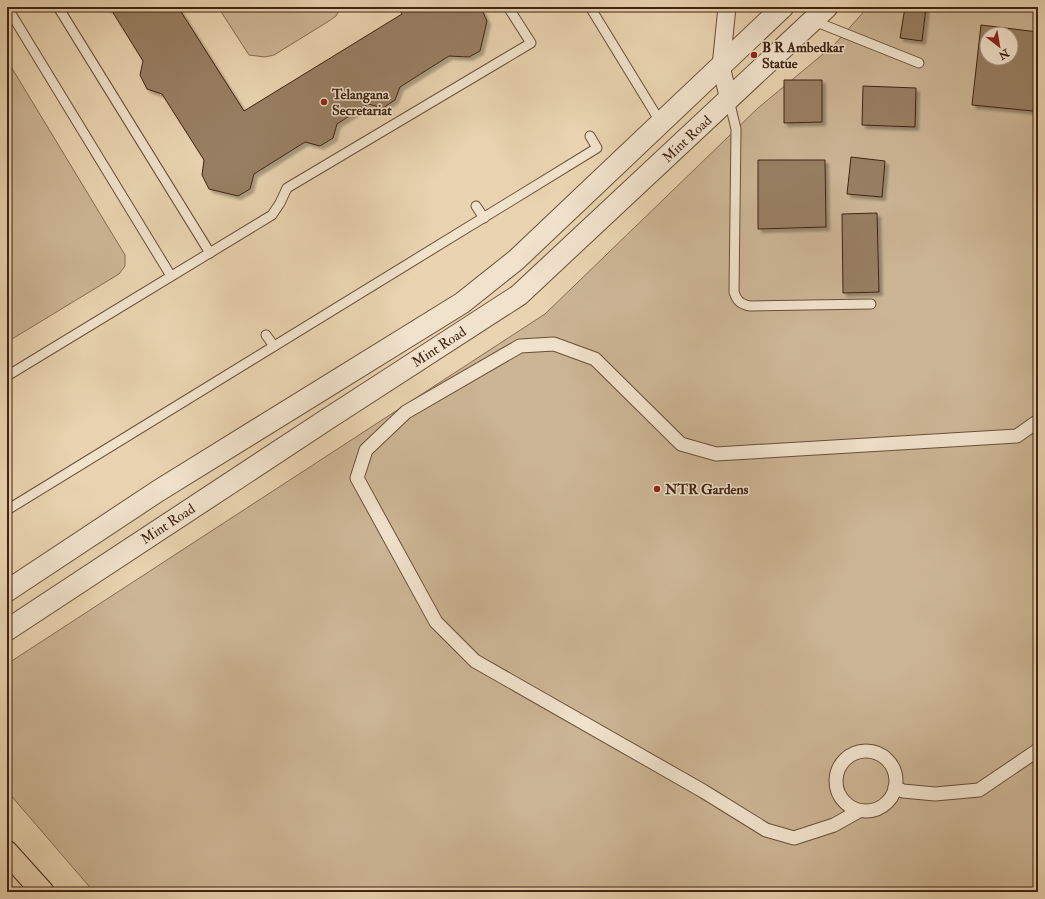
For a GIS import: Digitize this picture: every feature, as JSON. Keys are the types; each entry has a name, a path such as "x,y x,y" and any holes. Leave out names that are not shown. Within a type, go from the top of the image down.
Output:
{"main road":[{"path":"7,852 43,892"}],"street":[{"path":"727,7 721,66 729,100"},
{"name":"Mint Road","path":"7,591 158,491 462,303 516,260 783,7"},
{"name":"Mint Road","path":"7,630 328,418 519,296 821,14"},
{"path":"859,811 834,825 794,838 766,830 703,791 475,660 436,622 357,478 366,450 406,412 520,346 554,344 595,359 680,444 716,454 1017,436 1038,421"},
{"path":"895,787 903,791 935,794 979,790 1038,750"},
{"path":"873,751 883,756 892,764 896,775 895,787 891,798 882,806 871,811 859,811 848,806 840,797 836,786 836,774 841,764 850,755 873,751"}],"lane":[{"path":"7,7 170,276"},
{"path":"58,7 210,253"},
{"path":"7,376 272,215 280,203 286,188 530,43 508,7"},
{"path":"590,7 661,123"},
{"path":"821,14 919,63"},
{"path":"729,100 736,129 734,292 736,297 741,304 750,306 871,304"},
{"path":"7,510 597,148 590,136"},
{"path":"476,206 484,218"},
{"path":"266,335 274,346"}],"shaded area":[{"path":"218,7 340,7 340,9 336,16 329,21 274,55 265,57 249,55"},
{"name":"NTR Gardens","path":"868,7 1038,7 1038,892 94,892 7,791 7,664 545,314 758,108 834,45"},
{"path":"7,60 125,255 125,266 119,274 7,342"}],"building":[{"name":"Telangana Secretariat","path":"105,7 178,7 244,111 402,14 398,7 472,7 482,10 487,21 480,51 469,57 449,56 400,87 395,100 383,108 368,104 337,124 333,138 320,146 305,142 254,174 250,189 238,196 209,189 202,175 204,160 162,94 147,89 140,75 143,61 112,11"},
{"path":"905,7 926,7 922,41 900,38"},
{"path":"1019,30 1038,32 1038,70 1033,111 972,105 979,43 979,66 1019,66"},
{"path":"784,80 822,80 822,122 784,123"},
{"path":"863,86 916,88 915,127 862,125"},
{"path":"851,157 885,161 882,197 847,194"},
{"path":"758,160 825,160 826,227 758,229"},
{"path":"877,213 879,292 843,293 842,214"}],"place":[{"name":"B R Ambedkar Statue","path":"754,55"},
{"name":"Telangana Secretariat","path":"324,102"},
{"name":"NTR Gardens","path":"657,489"}]}
